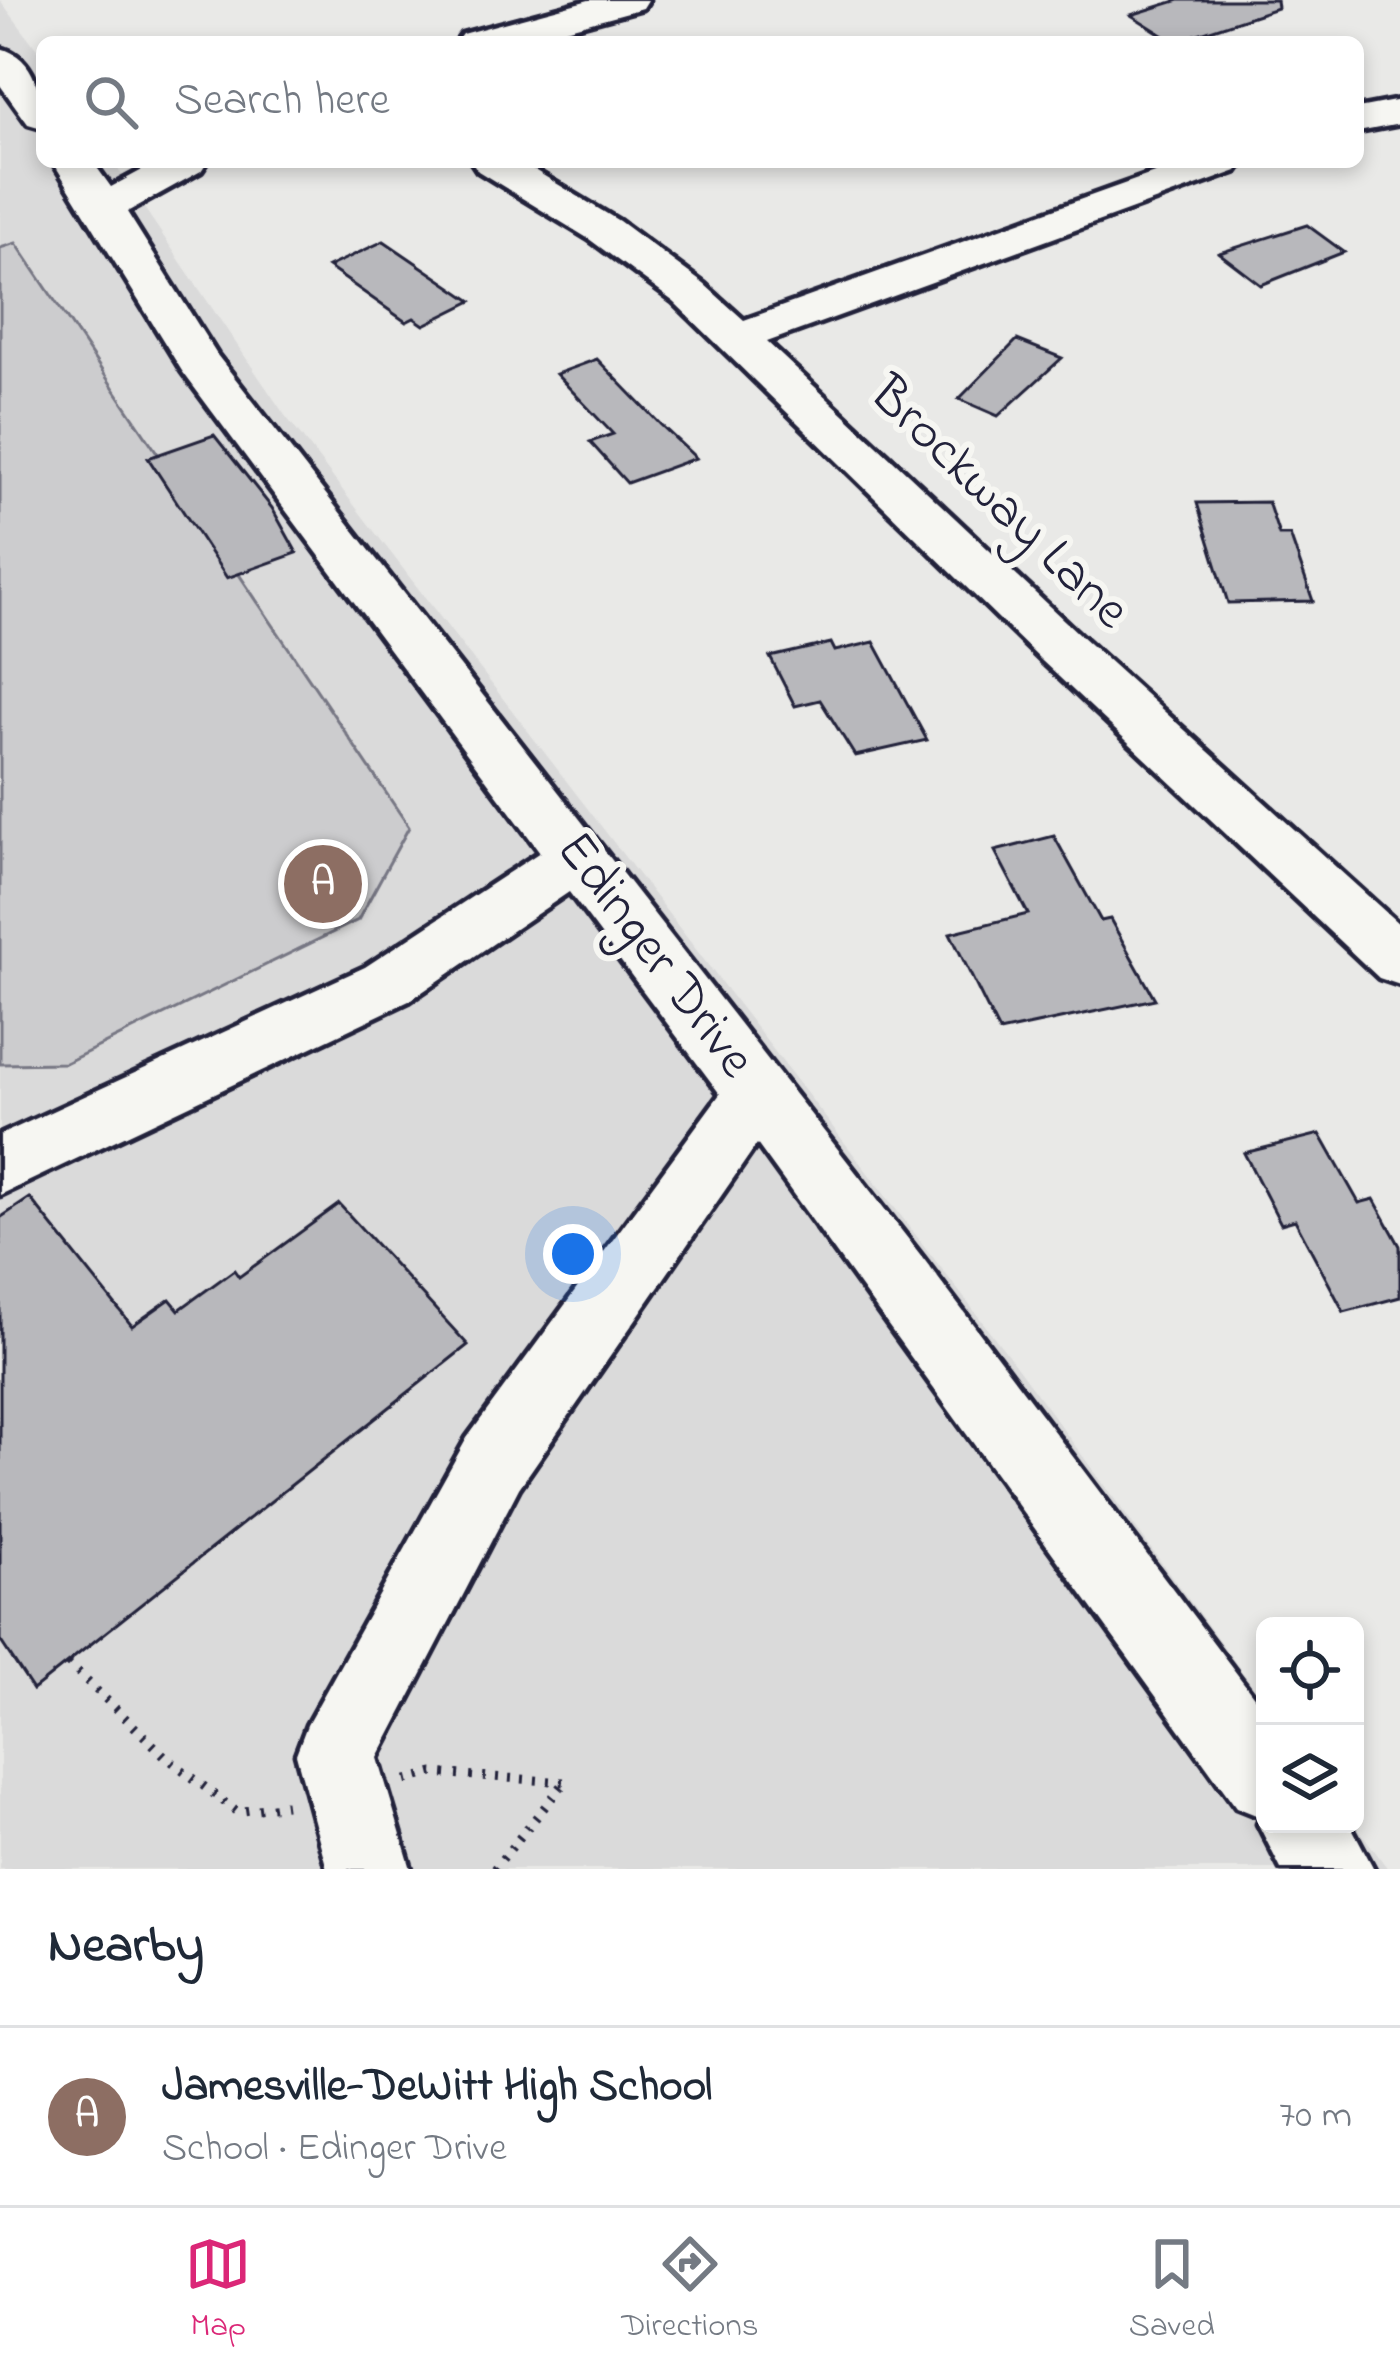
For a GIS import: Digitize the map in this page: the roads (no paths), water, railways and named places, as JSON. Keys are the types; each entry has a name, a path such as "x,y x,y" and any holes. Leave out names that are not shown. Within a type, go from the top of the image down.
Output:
{"street":[{"path":"497,36 630,0"},
{"path":"0,58 36,108"},
{"path":"1364,120 1400,112"},
{"name":"Edinger Drive","path":"162,168 88,185 198,361 758,1093 1256,1766"},
{"name":"Brockway Lane","path":"502,168 604,230 689,293 1077,663 1400,961"},
{"path":"736,338 1205,168"},
{"path":"0,1166 387,984 578,856"},
{"path":"369,1869 336,1754 493,1462 758,1093"},
{"path":"1306,1833 1332,1869"}],"place":[{"name":"Jamesville-DeWitt High School","path":"323,884"}]}
